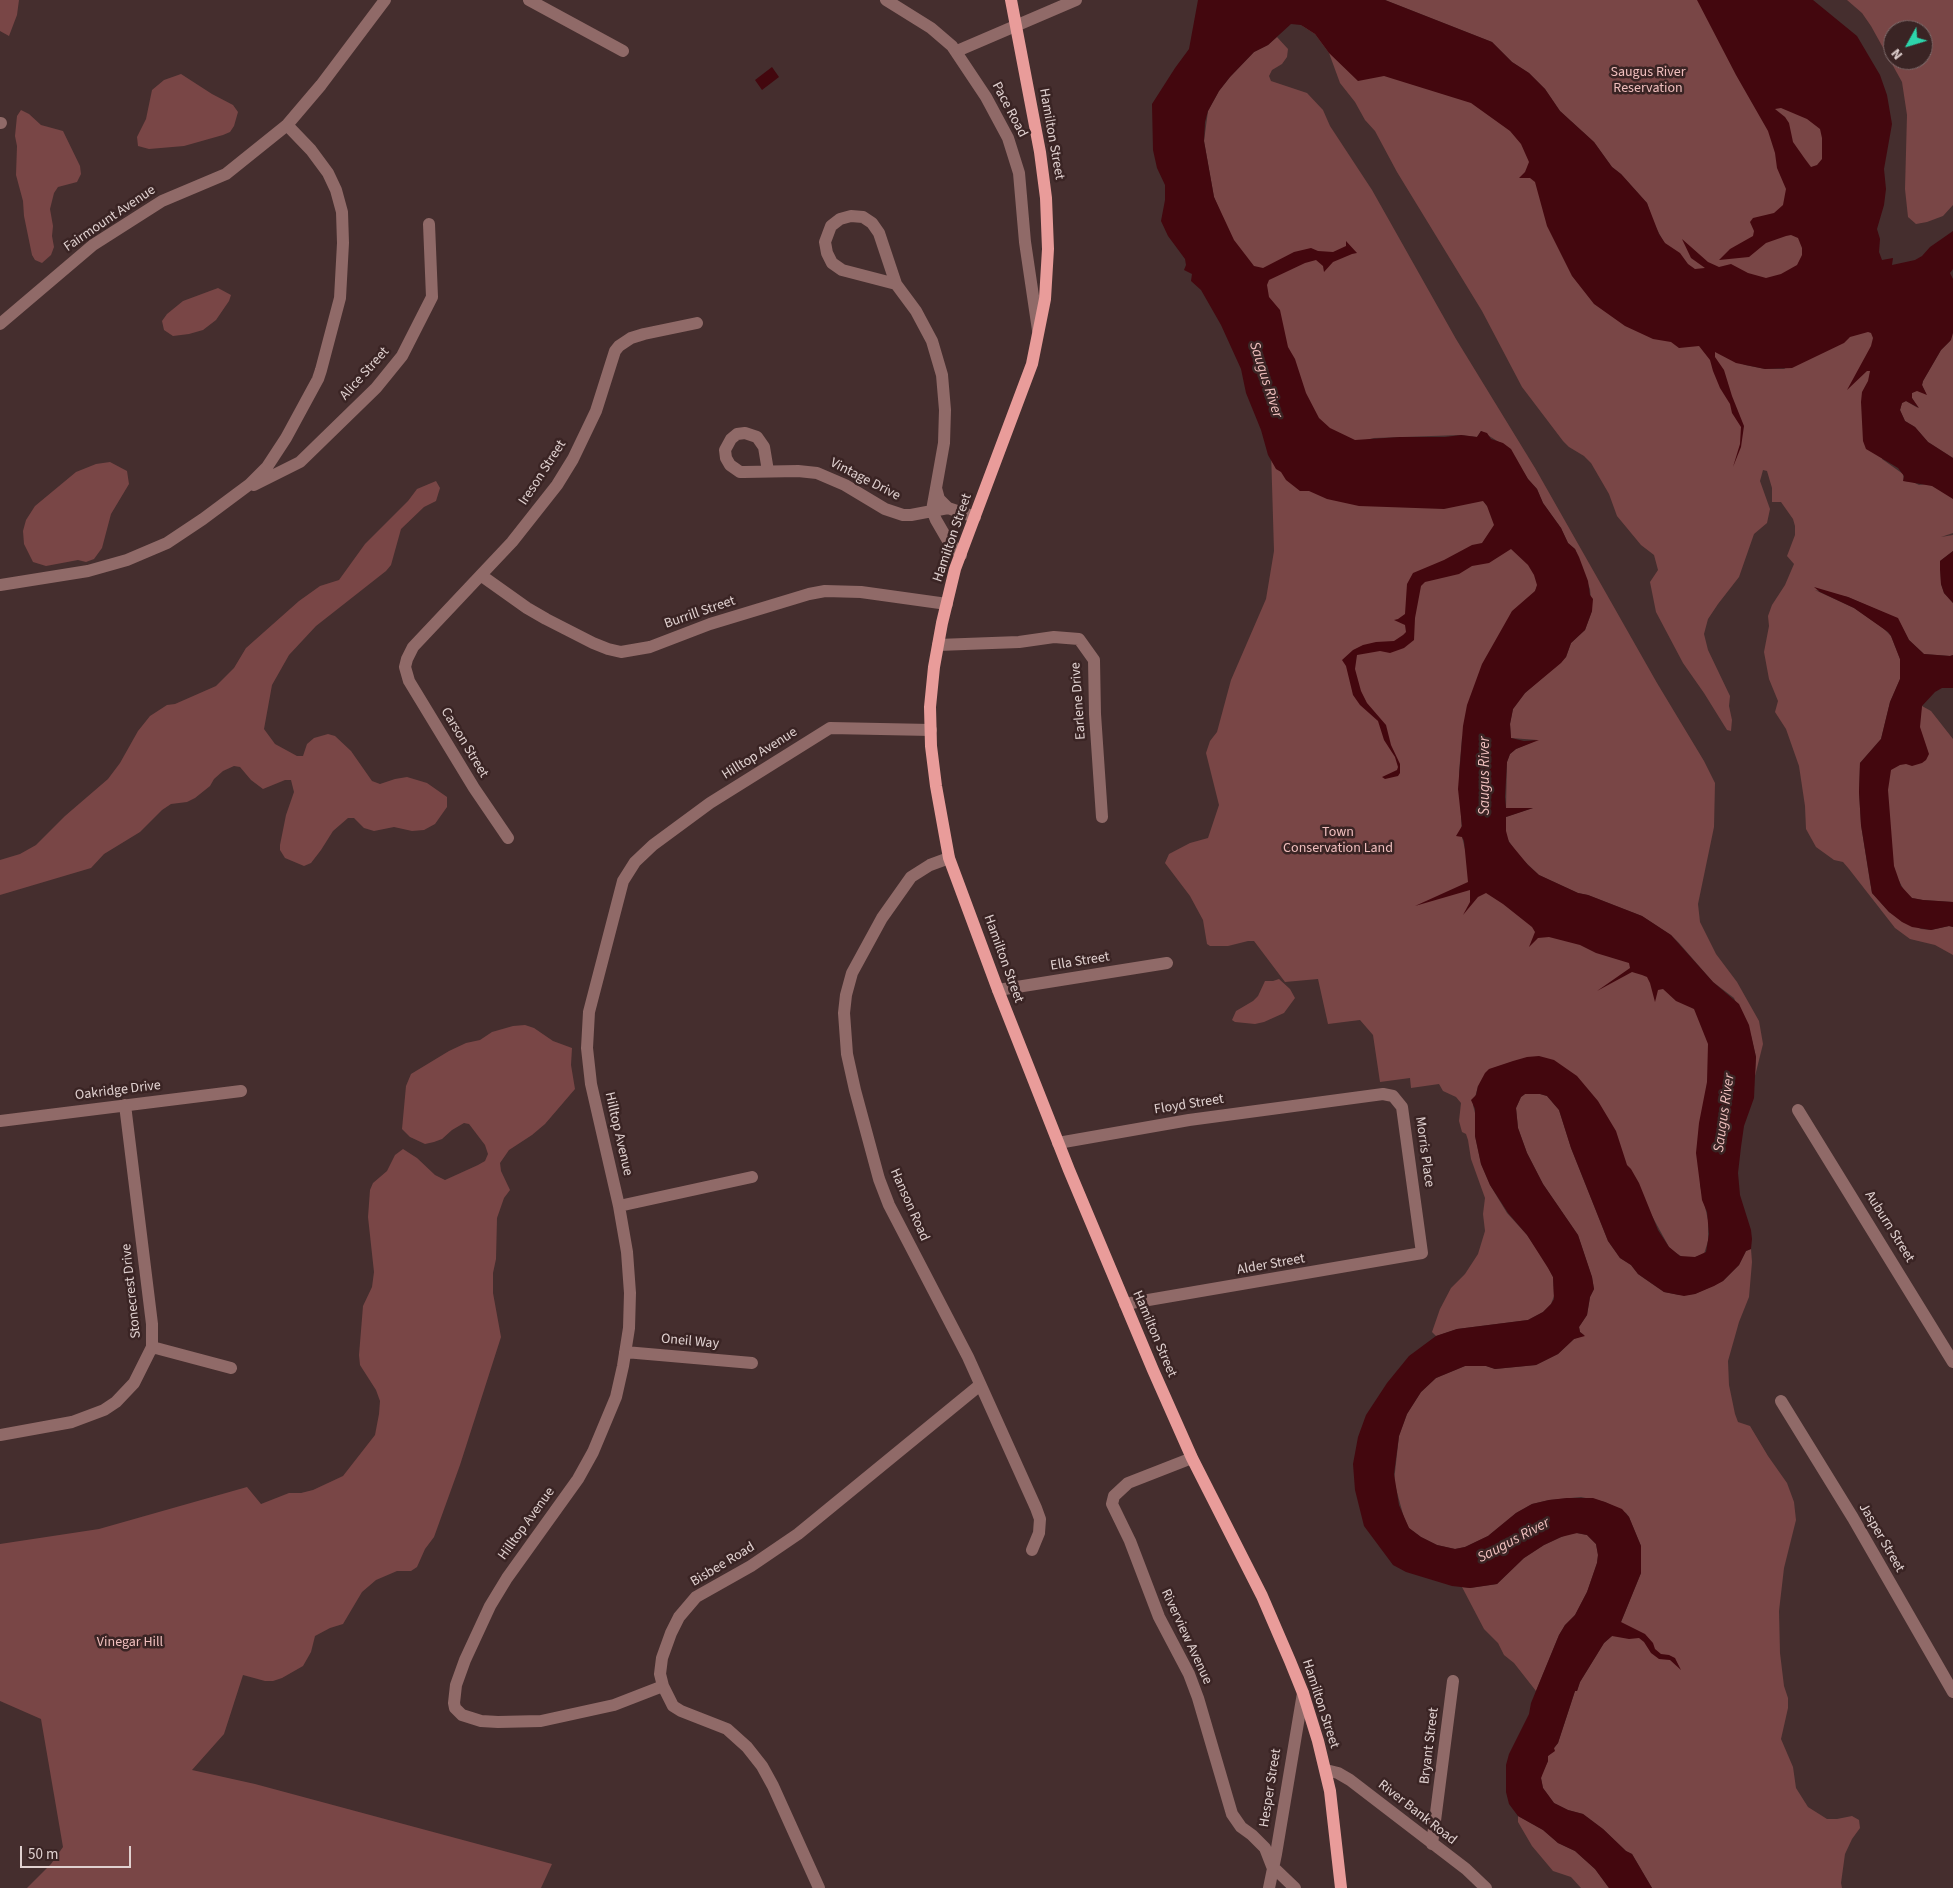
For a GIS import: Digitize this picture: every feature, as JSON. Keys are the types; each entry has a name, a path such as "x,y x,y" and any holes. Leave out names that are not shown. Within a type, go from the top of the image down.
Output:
{"main road":[{"name":"Hamilton Street","path":"1011,0 1040,152 1046,198 1048,266 1045,299 1039,335 1027,379 955,569 947,604 938,645 930,707 930,730 936,786 949,858 1058,1143 1192,1458 1266,1604 1303,1693 1326,1770 1341,1888"}],"street":[{"name":"Fairmount Avenue","path":"0,324 93,245 162,201 226,174 287,125 385,0"},
{"path":"529,0 623,51"},
{"name":"Pace Road","path":"886,0 930,28 957,51 1004,129 1015,156 1019,173 1025,242 1039,335"},
{"path":"957,51 1076,0"},
{"path":"0,585 88,571 127,560 166,543 239,492 267,467 286,438 318,379 341,286 343,226 342,212 336,190 328,173 311,150 287,125"},
{"path":"896,284 842,270 832,263 825,247 826,236 831,226 840,219 851,216 863,217 872,223 879,232 896,284 928,331 942,375 945,432 932,510 941,530 960,555"},
{"name":"Alice Street","path":"239,492 300,462 369,394 402,356 432,297 429,224"},
{"name":"Ireson Street","path":"407,659 416,643 482,576 541,507 573,459 596,411 615,351 619,346 631,338 644,334 697,323"},
{"name":"Vintage Drive","path":"768,471 798,470 828,477 845,485 873,503 896,513 911,515 948,508"},
{"path":"936,488 939,499 948,508 975,517"},
{"name":"Burrill Street","path":"482,576 546,619 608,650 621,652 650,647 710,624 809,594 834,591 861,592 947,604"},
{"name":"Earlene Drive","path":"938,645 1019,642 1054,637 1079,639 1094,660 1095,714 1102,817"},
{"name":"Carson Street","path":"407,659 405,667 409,681 474,788 508,838"},
{"name":"Hilltop Avenue","path":"663,1686 614,1704 541,1721 481,1721 459,1712 453,1698 465,1660 490,1606 507,1578 567,1495 593,1452 616,1396 629,1328 630,1293 627,1252 620,1206 591,1084 587,1028 589,1012 623,881 628,870 653,845 710,803 830,728 930,730"},
{"name":"Hanson Road","path":"949,858 911,877 882,918 852,973 846,995 844,1022 847,1054 879,1179 889,1205 980,1384 1040,1519 1039,1533 1032,1550"},
{"name":"Ella Street","path":"998,990 1167,963"},
{"name":"Oakridge Drive","path":"0,1121 241,1091"},
{"name":"Morris Place","path":"1326,1101 1383,1094 1393,1096 1402,1107 1422,1253"},
{"name":"Floyd Street","path":"1058,1143 1190,1120 1326,1101"},
{"name":"Stonecrest Drive","path":"0,1435 72,1422 104,1410 116,1402 134,1383 152,1347 151,1315 124,1105"},
{"name":"Auburn Street","path":"1798,1110 1953,1362"},
{"path":"620,1206 752,1177"},
{"name":"Alder Street","path":"1125,1304 1422,1253"},
{"path":"152,1347 231,1368"},
{"name":"Oneil Way","path":"625,1352 752,1363"},
{"name":"Bisbee Road","path":"819,1888 773,1786 762,1766 748,1747 727,1729 677,1708 670,1702 663,1686 660,1665 671,1633 679,1617 696,1597 751,1566 798,1534 980,1384"},
{"name":"Jasper Street","path":"1781,1400 1853,1518 1953,1692"},
{"name":"Riverview Avenue","path":"1192,1458 1128,1483 1114,1496 1112,1504 1130,1541 1159,1617 1189,1674 1207,1723 1232,1814 1241,1827 1265,1848 1272,1866"},
{"name":"Bryant Street","path":"1432,1844 1453,1681"},
{"name":"Hesper Street","path":"1269,1888 1303,1693"},
{"name":"River Bank Road","path":"1326,1770 1338,1773 1350,1780 1466,1869 1486,1888"},
{"path":"1272,1866 1295,1888"}],"green space":[{"path":"0,0 19,0 17,15 9,36 0,31"},
{"name":"Saugus River Reservation","path":"1385,0 1729,0 1826,135 1804,287 1679,270 1653,222 1647,203 1621,174 1612,167 1594,142 1560,111 1545,89 1529,73 1512,62 1492,42"},
{"path":"1847,0 1953,0 1953,205 1943,216 1927,222 1916,224 1908,217 1905,189 1907,115 1902,82 1895,70 1933,70 1933,20 1883,20 1883,48 1862,13"},
{"path":"1301,25 1499,114 1710,348 1745,365 1765,369 1784,369 1824,344 1875,327 1882,459 1903,474 1904,481 1919,485 1927,484 1953,492 1953,533 1941,537 1953,535 1953,551 1940,561 1941,584 1944,593 1953,603 1953,655 1924,654 1909,640 1900,623 1891,616 1848,597 1815,590 1854,608 1883,628 1891,636 1900,659 1900,679 1890,702 1881,739 1860,763 1861,825 1870,882 1872,893 1889,912 1921,929 1931,930 1949,926 1953,927 1953,955 1935,945 1910,939 1895,928 1843,862 1834,860 1816,847 1806,829 1805,806 1799,766 1786,729 1775,712 1778,701 1769,679 1764,652 1769,626 1768,616 1794,564 1787,556 1795,535 1793,519 1781,502 1772,502 1772,488 1767,471 1763,470 1760,481 1770,509 1767,523 1754,534 1739,577 1708,619 1704,634 1708,650 1730,696 1731,731 1727,730 1683,663 1656,612 1650,582 1658,570 1654,555 1641,545 1617,516 1609,494 1591,463 1563,441 1522,387 1482,311 1397,172 1375,131 1365,120 1355,102 1340,83 1329,53 1315,34"},
{"path":"1277,37 1288,49 1287,57 1282,64 1272,70 1269,76 1271,81 1307,93 1323,110 1330,126 1372,190 1456,339 1535,468 1715,783 1714,827 1698,904 1700,922 1716,954 1737,982 1759,1021 1763,1044 1755,1076 1756,1057 1751,1036 1734,998 1713,982 1671,935 1642,916 1578,893 1539,875 1519,856 1506,837 1506,817 1533,808 1506,808 1507,762 1510,754 1516,749 1537,740 1511,738 1510,724 1513,709 1525,693 1566,657 1571,643 1585,630 1592,611 1590,589 1575,549 1568,543 1561,528 1543,503 1537,489 1528,479 1507,447 1481,431 1477,437 1461,435 1374,438 1354,443 1315,438 1214,197 1204,141 1208,111 1219,91 1254,52 1268,45"},
{"path":"181,74 233,105 238,112 234,126 230,132 223,135 184,146 149,149 138,146 137,137 146,119 152,90 164,80"},
{"path":"21,110 29,114 41,125 63,131 80,166 81,174 77,182 58,187 54,193 50,209 54,247 51,255 42,263 35,260 32,255 23,201 16,175 17,146 15,136 17,116"},
{"path":"218,288 231,295 216,320 203,330 189,334 173,336 164,330 162,321 167,314 183,301"},
{"path":"1953,327 1953,458 1928,442 1915,427 1905,421 1900,410 1902,403 1906,401 1918,408 1912,398 1912,393 1917,390 1926,394 1922,385 1923,381 1941,350 1950,341"},
{"name":"Town Conservation Land","path":"1271,451 1468,480 1541,579 1462,738 1459,772 1462,837 1465,849 1638,962 1698,1012 1711,1039 1700,1185 1708,1220 1708,1241 1704,1254 1684,1258 1669,1247 1583,1090 1478,1086 1473,1105 1476,1117 1475,1136 1481,1164 1490,1185 1507,1213 1527,1235 1545,1261 1553,1277 1554,1296 1551,1304 1543,1312 1528,1320 1457,1329 1436,1336 1432,1332 1440,1309 1451,1288 1465,1274 1478,1254 1485,1231 1483,1214 1485,1198 1471,1159 1466,1134 1462,1132 1459,1121 1461,1103 1456,1097 1443,1091 1439,1084 1411,1088 1410,1078 1380,1082 1373,1035 1360,1020 1328,1024 1318,979 1285,982 1254,941 1228,946 1210,946 1207,944 1203,920 1190,896 1165,863 1169,854 1190,843 1208,838 1219,805 1206,753 1210,741 1217,732 1231,680 1266,599 1274,551"},
{"path":"110,462 127,471 129,484 111,514 102,548 94,559 86,562 78,560 46,566 33,562 24,544 23,531 26,520 35,506 76,472 96,464"},
{"path":"436,481 440,488 436,501 424,507 401,529 391,565 386,571 316,626 289,655 272,685 264,729 275,744 297,756 303,756 307,744 314,738 328,734 335,736 351,751 372,781 380,784 407,777 427,783 447,797 447,807 435,824 424,830 412,831 394,827 374,831 364,828 354,818 348,818 333,831 311,863 304,866 285,858 280,850 286,815 294,792 291,780 285,780 263,789 251,780 240,767 234,766 223,771 214,779 210,786 195,798 187,802 171,804 162,810 140,832 104,854 91,868 0,895 0,860 20,854 36,845 65,816 108,779 120,763 138,731 150,716 167,705 175,704 216,686 234,668 246,648 299,601 320,586 339,580 365,544 408,501 417,489"},
{"path":"1922,706 1931,711 1953,739 1953,902 1912,898 1905,892 1899,881 1896,880 1878,800 1893,753 1919,721"},
{"path":"1279,979 1290,989 1295,998 1284,1013 1255,1024 1232,1020 1236,1011 1258,996 1265,981"},
{"name":"Vinegar Hill","path":"525,1025 534,1028 553,1041 572,1048 571,1065 575,1089 545,1124 509,1150 500,1163 501,1171 510,1190 504,1198 497,1218 496,1259 493,1273 493,1293 501,1337 460,1465 434,1537 425,1549 417,1567 411,1571 397,1571 376,1580 362,1592 343,1624 315,1636 311,1652 303,1666 273,1681 265,1681 243,1675 224,1734 192,1770 255,1784 552,1864 541,1888 27,1888 51,1864 63,1847 41,1719 0,1701 0,1544 99,1529 247,1487 261,1504 289,1493 313,1490 343,1476 375,1435 379,1414 380,1401 376,1390 360,1365 359,1355 363,1306 372,1287 374,1272 368,1217 370,1190 373,1183 387,1171 395,1155 403,1149 417,1158 435,1175 445,1180 485,1161 488,1154 485,1145 469,1124 464,1123 442,1139 425,1144 410,1137 402,1129 406,1086 411,1074 449,1051 466,1043 480,1040 492,1032 513,1026"},
{"path":"1525,1094 1547,1096 1559,1110 1571,1148 1608,1241 1620,1258 1631,1265 1645,1279 1664,1292 1679,1295 1695,1294 1723,1281 1739,1265 1746,1251 1751,1249 1752,1262 1749,1297 1739,1322 1728,1361 1729,1385 1738,1422 1750,1426 1787,1483 1794,1502 1796,1520 1784,1568 1779,1611 1780,1653 1784,1686 1788,1698 1788,1708 1781,1739 1793,1767 1796,1788 1808,1807 1827,1819 1852,1816 1859,1820 1860,1828 1845,1854 1842,1888 1652,1888 1632,1854 1583,1814 1568,1810 1554,1803 1543,1788 1542,1773 1548,1761 1548,1756 1558,1743 1575,1691 1577,1691 1580,1682 1604,1643 1612,1636 1621,1622 1641,1573 1641,1546 1626,1513 1605,1502 1581,1497 1549,1500 1532,1504 1516,1513 1488,1536 1465,1547 1455,1549 1437,1545 1421,1537 1409,1528 1404,1518 1394,1481 1399,1436 1407,1414 1421,1392 1436,1378 1465,1366 1486,1366 1495,1369 1536,1365 1558,1354 1574,1339 1584,1335 1580,1332 1579,1327 1587,1315 1590,1297 1594,1289 1592,1277 1578,1235 1543,1184 1527,1153 1518,1128 1516,1108 1521,1097"},
{"path":"1568,1534 1587,1535 1596,1544 1597,1563 1587,1592 1575,1615 1565,1625 1559,1635 1536,1691 1514,1663 1504,1655 1498,1643 1484,1629 1462,1587 1470,1588 1497,1584 1524,1558 1544,1545"},
{"path":"1518,1816 1543,1830 1558,1843 1575,1851 1595,1869 1609,1888 1581,1888 1571,1877 1553,1871 1532,1846 1518,1822"}],"water":[{"name":"Saugus River","path":"1198,0 1385,0 1492,42 1512,62 1529,73 1545,89 1560,111 1594,142 1612,167 1621,174 1647,203 1659,234 1665,243 1680,253 1688,264 1695,269 1705,268 1691,258 1682,239 1708,262 1719,267 1731,264 1748,273 1766,278 1781,274 1797,265 1802,255 1802,248 1798,238 1791,235 1766,243 1749,257 1719,260 1730,249 1753,236 1754,231 1750,222 1753,218 1774,213 1783,205 1786,189 1777,168 1775,153 1768,131 1697,0 1813,0 1857,36 1880,75 1887,95 1892,124 1884,169 1886,189 1884,205 1877,229 1880,239 1879,252 1882,260 1893,258 1892,265 1915,260 1953,231 1953,269 1950,273 1953,279 1953,333 1951,340 1941,350 1923,381 1922,385 1927,395 1917,391 1912,393 1912,398 1919,408 1906,401 1902,403 1900,410 1905,421 1915,427 1928,442 1953,458 1953,499 1932,486 1903,481 1904,476 1898,468 1866,449 1863,441 1861,402 1862,392 1868,381 1870,371 1867,371 1847,390 1871,346 1873,338 1871,333 1868,332 1850,337 1844,343 1792,368 1765,369 1736,363 1715,352 1715,357 1724,370 1744,426 1741,447 1733,467 1740,444 1741,427 1720,388 1710,360 1699,346 1679,348 1671,342 1653,339 1625,326 1594,304 1572,276 1547,226 1535,182 1530,178 1519,178 1525,172 1529,162 1521,144 1510,131 1471,103 1384,76 1358,81 1329,53 1315,34 1301,25 1291,24 1268,45 1254,52 1230,77 1219,91 1208,111 1205,122 1204,141 1214,197 1234,240 1254,266 1263,268 1294,252 1311,248 1318,251 1333,252 1346,246 1346,241 1357,253 1333,262 1324,272 1323,266 1316,260 1305,263 1269,280 1267,285 1269,297 1280,310 1288,347 1295,359 1306,393 1319,418 1330,428 1355,440 1461,435 1477,437 1481,431 1487,433 1491,439 1503,443 1511,449 1528,479 1537,489 1543,503 1561,528 1568,543 1575,549 1579,557 1588,581 1590,595 1593,599 1592,611 1585,630 1571,643 1566,657 1561,663 1525,693 1513,709 1510,724 1511,738 1524,741 1539,740 1516,749 1510,754 1507,762 1506,808 1533,808 1506,817 1506,831 1509,842 1539,875 1578,893 1642,916 1671,935 1713,982 1739,1004 1749,1025 1756,1057 1754,1098 1744,1126 1738,1173 1740,1195 1752,1239 1751,1249 1746,1251 1739,1265 1723,1281 1695,1294 1684,1296 1664,1292 1638,1274 1631,1265 1620,1258 1608,1241 1571,1148 1559,1110 1547,1096 1525,1094 1521,1097 1516,1108 1518,1128 1527,1153 1543,1184 1578,1235 1592,1277 1594,1289 1590,1297 1587,1315 1579,1327 1580,1332 1585,1336 1574,1339 1558,1354 1536,1365 1495,1369 1486,1366 1465,1366 1436,1378 1421,1392 1407,1414 1399,1436 1394,1474 1399,1505 1409,1528 1437,1545 1455,1549 1465,1547 1488,1536 1516,1513 1532,1504 1549,1500 1593,1498 1622,1509 1629,1517 1641,1546 1641,1573 1621,1622 1645,1634 1653,1643 1655,1649 1661,1654 1675,1658 1681,1670 1670,1660 1659,1659 1651,1653 1639,1638 1629,1639 1612,1636 1604,1643 1580,1682 1577,1691 1575,1691 1558,1743 1554,1748 1555,1751 1548,1756 1548,1761 1541,1778 1543,1788 1554,1803 1568,1810 1583,1814 1632,1854 1652,1888 1609,1888 1595,1869 1575,1851 1558,1843 1543,1830 1518,1816 1509,1804 1506,1792 1506,1765 1509,1754 1529,1714 1531,1703 1559,1635 1565,1625 1575,1615 1587,1592 1597,1563 1596,1544 1587,1535 1577,1533 1561,1537 1524,1558 1497,1584 1470,1588 1452,1586 1406,1572 1393,1565 1364,1526 1355,1490 1353,1464 1358,1437 1366,1415 1387,1383 1409,1356 1436,1336 1457,1329 1528,1320 1543,1312 1554,1299 1553,1277 1527,1235 1508,1213 1490,1185 1481,1164 1475,1136 1475,1109 1471,1100 1476,1095 1478,1086 1485,1073 1489,1069 1513,1061 1539,1056 1554,1060 1577,1076 1598,1101 1616,1131 1627,1165 1639,1183 1658,1230 1669,1247 1680,1256 1695,1257 1706,1252 1709,1234 1707,1212 1702,1200 1696,1153 1699,1123 1707,1082 1708,1044 1694,1009 1676,1001 1663,989 1658,990 1655,1002 1647,977 1632,972 1597,991 1630,968 1629,963 1596,953 1580,945 1549,937 1538,938 1529,947 1535,932 1532,927 1486,893 1478,897 1463,915 1470,902 1470,890 1415,906 1468,882 1464,841 1462,837 1456,836 1462,826 1458,789 1463,726 1467,705 1482,664 1512,611 1535,591 1537,585 1528,565 1511,549 1489,563 1472,566 1459,574 1425,582 1421,586 1415,618 1414,640 1404,648 1390,653 1380,651 1357,655 1355,669 1361,691 1367,703 1386,725 1391,745 1400,764 1398,776 1385,779 1382,777 1397,770 1395,757 1384,740 1378,721 1360,705 1353,695 1346,666 1342,660 1353,650 1363,645 1394,641 1403,635 1406,632 1405,625 1394,620 1405,614 1407,584 1413,573 1444,560 1472,545 1482,543 1494,525 1487,506 1483,501 1444,509 1359,506 1327,499 1309,491 1300,491 1276,469 1268,455 1261,430 1246,393 1241,369 1221,325 1201,290 1191,281 1192,274 1184,270 1186,265 1185,259 1168,236 1161,221 1165,200 1165,185 1157,168 1153,150 1152,104 1189,49","holes":["1781,108 1807,119 1820,129 1822,138 1822,159 1817,165 1811,167 1793,142 1789,123 1775,109"]},
{"path":"772,67 779,77 762,90 755,80"},
{"path":"1953,551 1953,603 1944,593 1941,584 1940,561"},
{"path":"1814,587 1848,597 1898,618 1909,640 1924,654 1953,655 1953,688 1942,688 1935,692 1922,706 1920,727 1929,754 1922,763 1912,766 1900,765 1891,770 1888,790 1894,866 1901,886 1912,898 1953,902 1953,927 1949,926 1931,930 1912,927 1889,912 1872,893 1861,825 1860,763 1881,739 1890,702 1900,679 1900,659 1888,632 1854,608 1820,592"}]}
